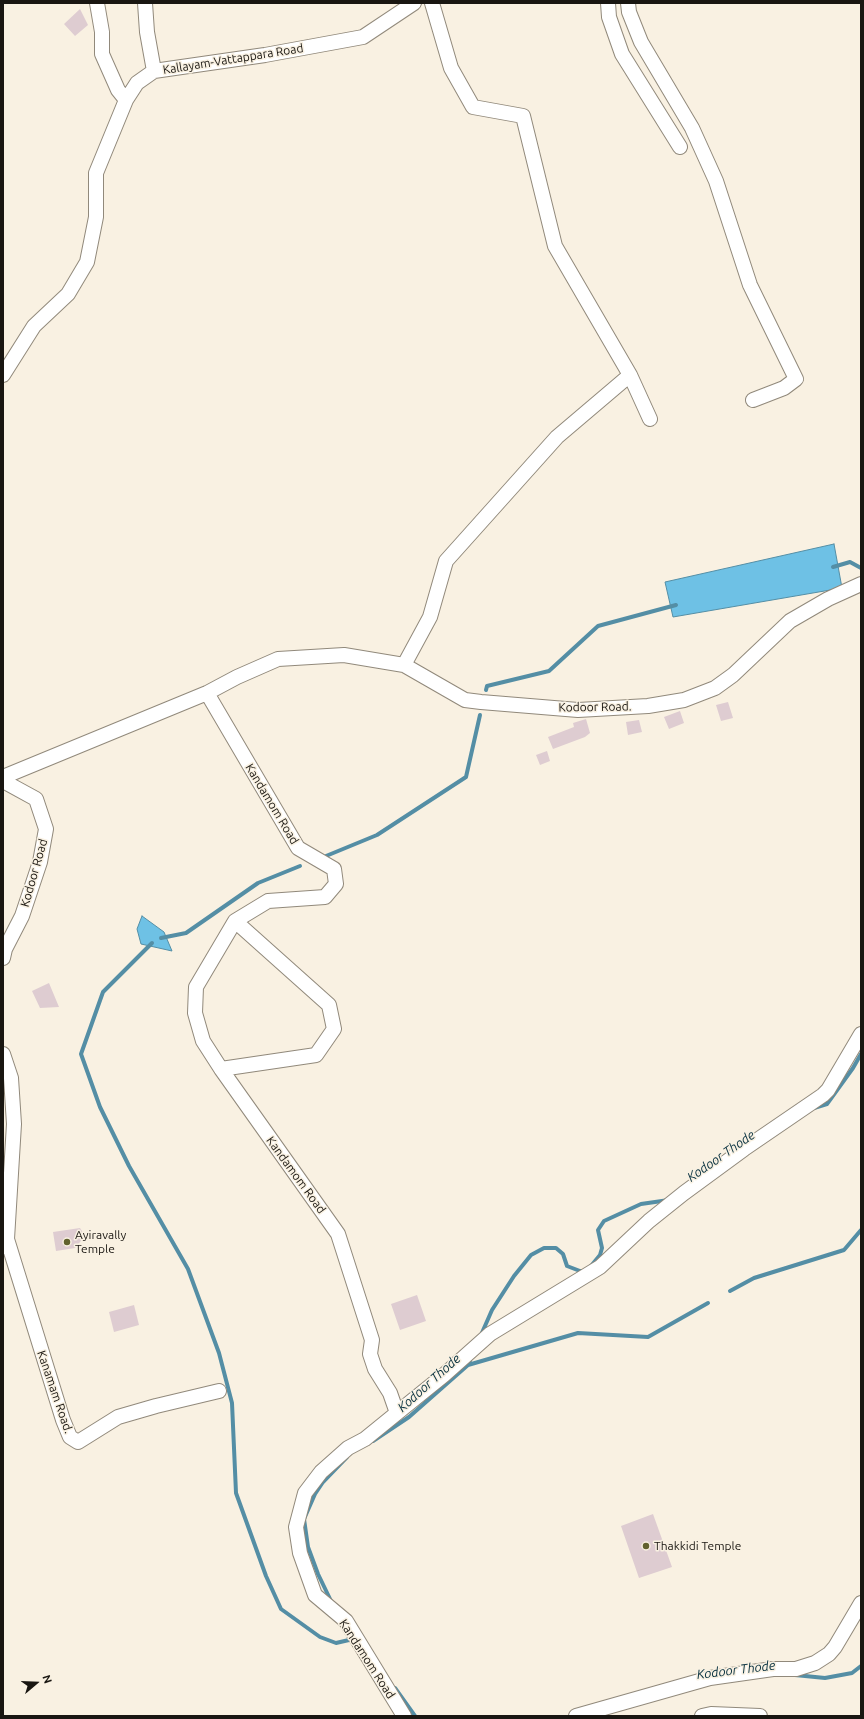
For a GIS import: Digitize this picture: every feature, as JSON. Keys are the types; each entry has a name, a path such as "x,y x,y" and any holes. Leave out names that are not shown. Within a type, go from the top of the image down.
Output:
{"street":[{"path":"96,3 102,32 102,54 118,90 126,100"},
{"path":"145,3 146,32 154,71"},
{"name":"Kallayam-Vattappara Road","path":"3,375 34,326 68,294 87,262 96,217 96,173 126,100 137,83 154,71 265,55 363,37 414,3"},
{"path":"432,3 451,68 473,107 523,116 555,246 630,375 650,419"},
{"path":"608,3 609,17 622,54 680,147"},
{"path":"628,3 629,12 641,42 692,128 716,181 750,285 796,379 784,388 753,400"},
{"path":"404,665 430,617 446,561 557,437 630,375"},
{"name":"Kodoor Road.","path":"3,777 207,693 237,677 278,659 344,654 404,665 465,700 476,702 578,710 630,708 684,700 715,688 739,671 790,621 828,599 861,584"},
{"name":"Kandamom Road","path":"207,693 298,848 334,869 336,884 325,897 268,901 235,921 214,953 196,986 195,1014 203,1041 221,1070 338,1234 372,1340 370,1354 376,1369 390,1394 397,1413 365,1439 348,1448 321,1472 305,1493 296,1527 300,1553 315,1596 346,1621 404,1716"},
{"name":"Kodoor Road","path":"3,781 36,799 46,828 40,862 22,916 5,949 3,958"},
{"path":"221,1070 316,1055 334,1029 329,1005 235,921"},
{"path":"397,1413 490,1334 600,1267 649,1221 684,1193 726,1161 823,1095 828,1090 861,1034"},
{"path":"3,1054 6,1071 11,1078 14,1124 5,1243"},
{"name":"Kanamam Road.","path":"5,1243 62,1420 70,1437 78,1442 118,1417 219,1391"},
{"path":"576,1716 710,1678 773,1669 796,1668 815,1663 830,1654 836,1647 861,1603"},
{"path":"702,1716 711,1714 760,1716"}],"water":[{"path":"834,544 842,588 673,617 665,582"},
{"path":"142,916 164,932 172,951 141,944 137,929"}],"building":[{"path":"80,9 88,25 75,36 64,24"},
{"path":"728,702 733,718 721,721 716,705"},
{"path":"680,711 684,723 669,729 664,717"},
{"path":"586,719 590,733 585,737 553,749 548,737 574,727 573,723"},
{"path":"639,720 642,732 628,735 626,722"},
{"path":"547,751 550,761 540,765 536,755"},
{"path":"49,983 59,1007 40,1008 32,991"},
{"name":"Ayiravally Temple","path":"80,1228 85,1236 75,1248 56,1251 53,1232"},
{"path":"417,1295 426,1321 400,1330 391,1304"},
{"path":"134,1305 139,1325 114,1332 109,1312"},
{"name":"Thakkidi Temple","path":"653,1514 672,1567 639,1578 621,1526"}],"waterway":[{"path":"833,567 850,562 861,568"},
{"path":"486,690 487,686 549,671 598,626 676,605"},
{"path":"326,856 377,835 466,777 480,715"},
{"path":"161,938 186,933 258,883 300,866"},
{"path":"152,943 103,992 81,1054 100,1107 129,1166 188,1269 219,1353 232,1403 236,1493 266,1576 281,1609 320,1637 336,1643 349,1640 353,1637"},
{"name":"Kodoor Thode","path":"814,1108 827,1104 853,1068 861,1054"},
{"name":"Kodoor Thode","path":"591,1266 600,1255 602,1248 598,1230 604,1221 641,1204 669,1200"},
{"path":"730,1291 754,1278 844,1250 861,1230"},
{"name":"Kodoor Thode","path":"481,1335 492,1310 514,1276 531,1255 544,1248 556,1248 563,1254 567,1266 584,1271"},
{"path":"468,1365 578,1333 648,1337 708,1303"},
{"name":"Kodoor Thode","path":"373,1441 409,1417 468,1365 471,1358"},
{"name":"Kodoor Thode","path":"331,1601 318,1574 308,1547 304,1519 315,1494 323,1482 347,1457"},
{"name":"Kodoor Thode","path":"795,1675 825,1678 852,1673 861,1666"},
{"name":"Kodoor Thode","path":"395,1688 415,1716"}],"place":[{"name":"Ayiravally Temple","path":"67,1242"},
{"name":"Thakkidi Temple","path":"646,1546"}]}
